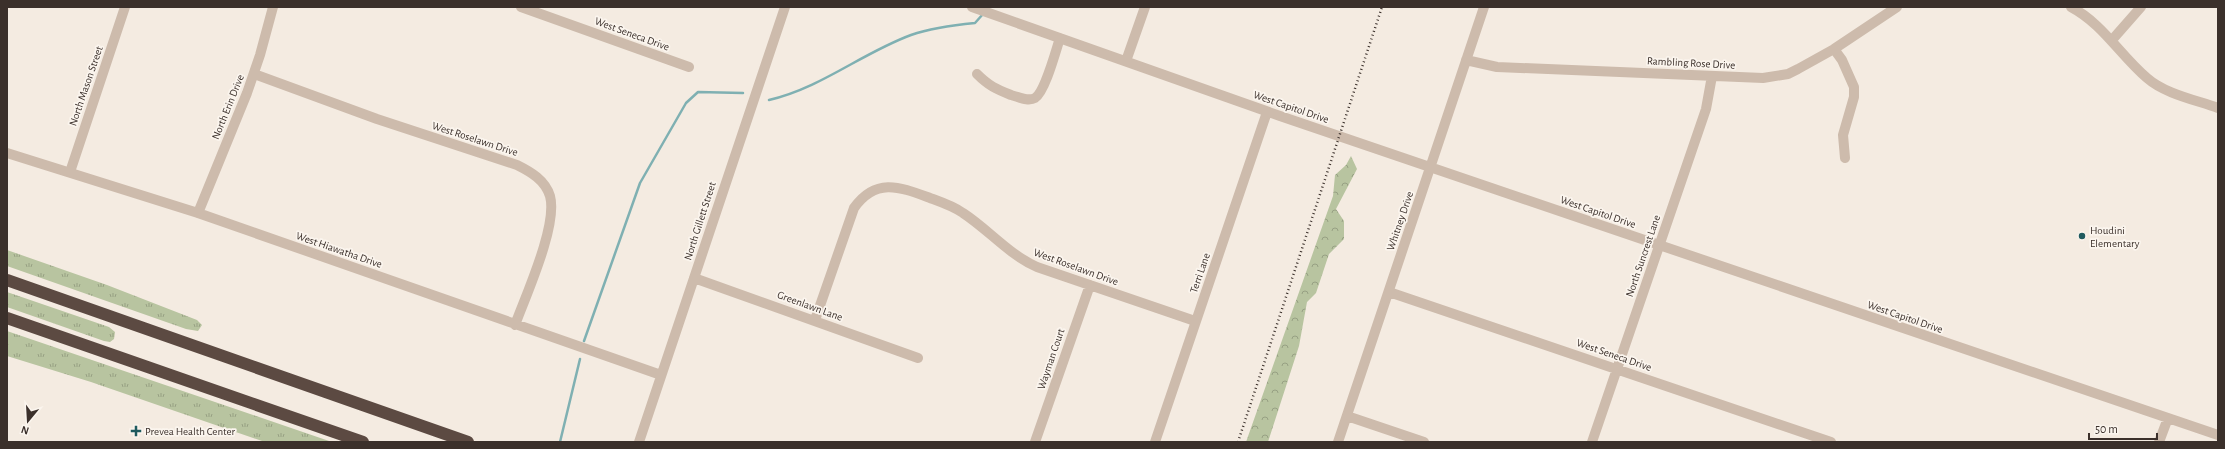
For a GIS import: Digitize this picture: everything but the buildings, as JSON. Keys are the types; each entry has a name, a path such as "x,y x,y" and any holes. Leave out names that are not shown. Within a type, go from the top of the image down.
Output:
{"highway":[{"path":"7,280 468,442"},
{"path":"7,318 363,442"}],"street":[{"name":"North Mason Street","path":"70,172 125,7"},
{"name":"North Erin Drive","path":"198,213 254,74 273,7"},
{"name":"West Seneca Drive","path":"521,7 689,67"},
{"name":"North Gillett Street","path":"639,442 785,7"},
{"path":"1126,62 1145,7"},
{"name":"Whitney Drive","path":"1338,442 1484,7"},
{"name":"Rambling Rose Drive","path":"1466,60 1497,67 1763,78 1788,74 1834,49 1897,7"},
{"path":"2070,7 2092,20 2147,78 2156,84 2218,108"},
{"path":"2112,40 2141,7"},
{"name":"West Capitol Drive","path":"976,9 1430,168 2218,435"},
{"path":"977,74 991,88 1030,100 1036,97 1042,88 1060,38"},
{"path":"1834,49 1842,60 1854,87 1854,98 1843,135 1845,158"},
{"name":"West Roselawn Drive","path":"254,74 377,119 517,165 534,174 546,188 552,212 546,238 515,325"},
{"name":"North Suncrest Lane","path":"1592,442 1706,109 1712,76"},
{"name":"Terri Lane","path":"1156,442 1267,112"},
{"name":"West Hiawatha Drive","path":"7,153 198,213 661,375"},
{"name":"West Roselawn Drive","path":"815,320 854,208 866,194 881,187 904,188 949,205 966,214 1002,246 1026,262 1196,321"},
{"name":"Greenlawn Lane","path":"694,278 918,358"},
{"name":"Wayman Court","path":"1035,442 1090,285"},
{"name":"West Seneca Drive","path":"1389,292 1831,442"},
{"path":"1347,416 1424,442"},
{"path":"2159,442 2168,418"}],"green space":[{"path":"1351,156 1357,169 1336,209 1344,221 1344,239 1329,254 1316,293 1307,302 1299,346 1268,442 1246,442 1333,196 1335,175 1346,165"},
{"path":"7,250 107,285 197,320 202,325 198,331 186,329 7,266"},
{"path":"7,292 109,327 115,332 114,339 110,342 104,341 7,307"},
{"path":"7,331 332,442 265,442 91,382 7,356"}],"waterway":[{"path":"769,100 824,79 893,42 926,30 975,23 983,14"},
{"path":"584,341 640,183 686,103 698,92 743,93"},
{"path":"560,442 580,359"}],"railway":[{"path":"1238,442 1382,7"}],"place":[{"name":"Houdini Elementary","path":"2082,236"},
{"name":"Prevea Health Center","path":"136,431"}]}
